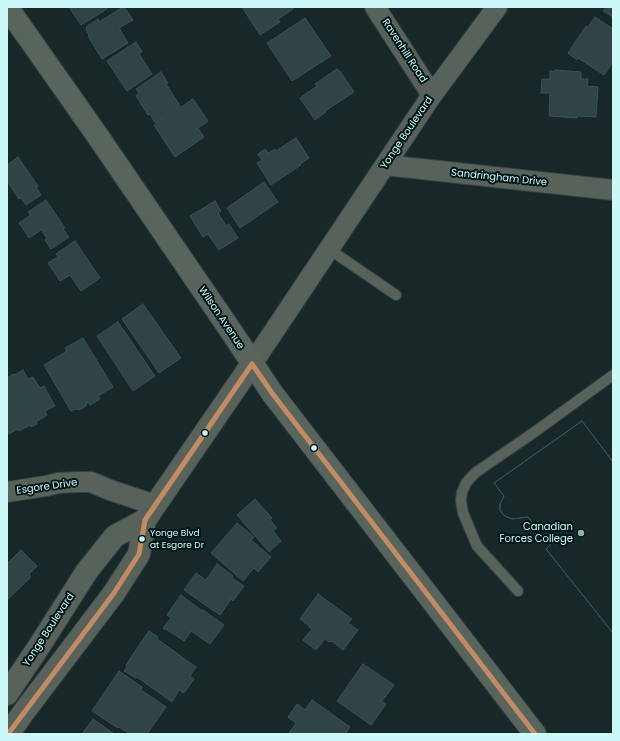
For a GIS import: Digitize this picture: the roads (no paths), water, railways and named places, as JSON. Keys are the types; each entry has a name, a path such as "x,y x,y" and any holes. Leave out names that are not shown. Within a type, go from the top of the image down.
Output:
{"main road":[{"name":"Wilson Avenue","path":"7,7 119,167 272,393 535,734"}],"street":[{"name":"Ravenhill Road","path":"375,7 432,95"},
{"name":"Yonge Boulevard","path":"8,734 114,593 139,554 150,513 252,364 432,95 497,7"},
{"name":"Sandringham Drive","path":"385,165 613,190"},
{"name":"Esgore Drive","path":"7,492 58,483 91,482 110,490 150,513"},
{"name":"Yonge Boulevard","path":"7,694 87,571 115,536 150,513"}],"lane":[{"path":"329,249 396,295"},
{"path":"518,591 477,546 465,518 461,501 462,492 466,483 475,473 613,375"}],"place":[{"name":"Canadian Forces College","path":"581,533"},
{"name":"Yonge Blvd at Esgore Dr","path":"142,539"}]}
